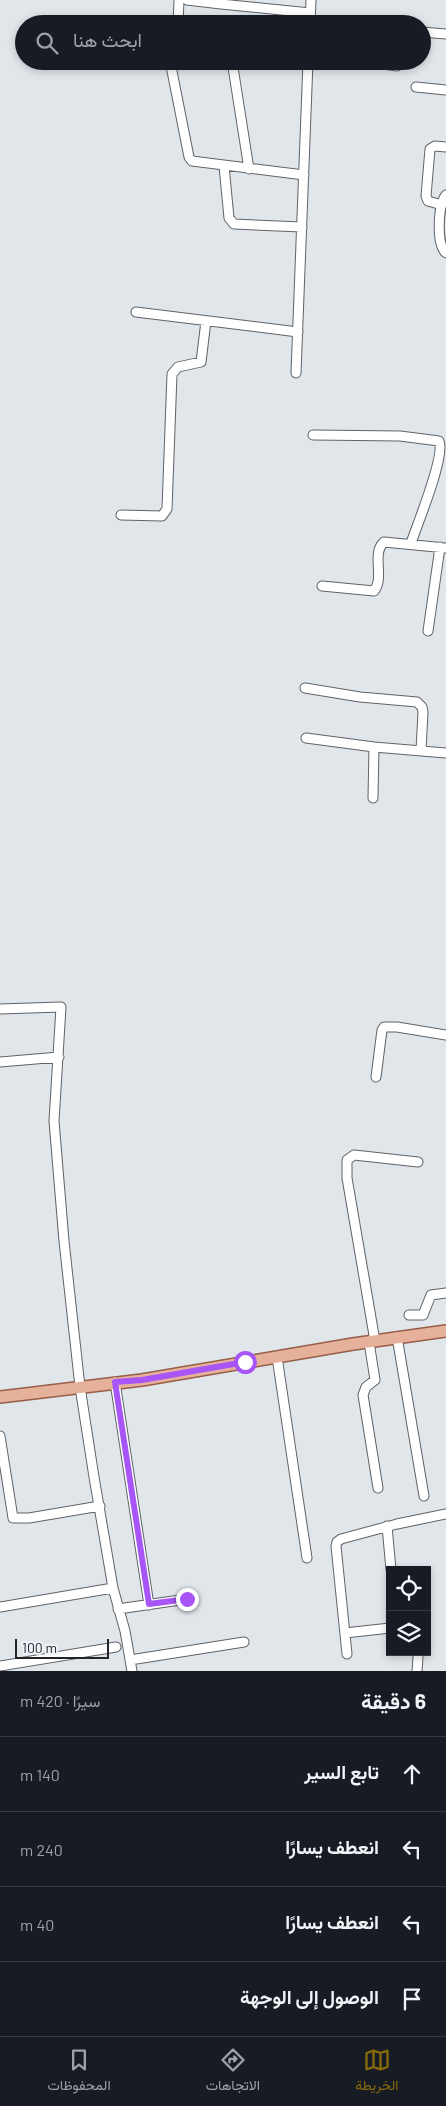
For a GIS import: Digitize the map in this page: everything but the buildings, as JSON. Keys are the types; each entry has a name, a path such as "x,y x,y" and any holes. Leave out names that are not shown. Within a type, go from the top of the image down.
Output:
{"main road":[{"path":"0,1397 39,1394 115,1382 142,1380 372,1341 446,1331"}],"street":[{"path":"178,15 179,0"},
{"path":"187,0 221,2 310,13 311,0"},
{"path":"431,33 446,34"},
{"path":"172,70 190,160 224,166 304,175"},
{"path":"233,70 249,169"},
{"path":"296,373 308,70"},
{"path":"416,88 446,90"},
{"path":"442,205 428,201 426,196 430,149 435,146 446,147"},
{"path":"224,166 229,218 234,224 302,227"},
{"path":"446,195 442,205 439,237 440,246 446,253"},
{"path":"136,312 298,332"},
{"path":"121,515 162,516 167,510 172,374 178,367 201,362 206,321"},
{"path":"313,434 400,436 439,441 441,448 437,466 411,543"},
{"path":"322,586 374,590 378,584 380,548 387,541 443,547 428,631"},
{"path":"305,688 360,697 417,702 422,707 423,712 420,750"},
{"path":"306,738 374,747 446,753"},
{"path":"373,798 374,747"},
{"path":"0,1009 61,1007 54,1121 58,1180 80,1387 113,1588 125,1631 132,1671"},
{"path":"376,1077 382,1030 384,1027 397,1027 446,1035"},
{"path":"0,1062 58,1057"},
{"path":"378,1488 363,1395 366,1386 373,1382 375,1377 372,1341 347,1178 347,1160 354,1155 418,1162"},
{"path":"409,1315 424,1315 431,1295 434,1293 446,1293"},
{"path":"397,1337 424,1496"},
{"path":"277,1357 307,1558"},
{"path":"115,1382 149,1604"},
{"path":"0,1436 13,1518 29,1518 100,1506"},
{"path":"348,1654 336,1544 341,1539 387,1526 446,1514"},
{"path":"387,1526 391,1566"},
{"path":"0,1607 113,1588"},
{"path":"118,1609 187,1599"},
{"path":"345,1633 386,1628"},
{"path":"130,1660 244,1642"},
{"path":"0,1666 116,1648"},
{"path":"417,1671 418,1657"}],"route":[{"path":"187,1599 149,1604 115,1382 142,1380 245,1362"}]}
